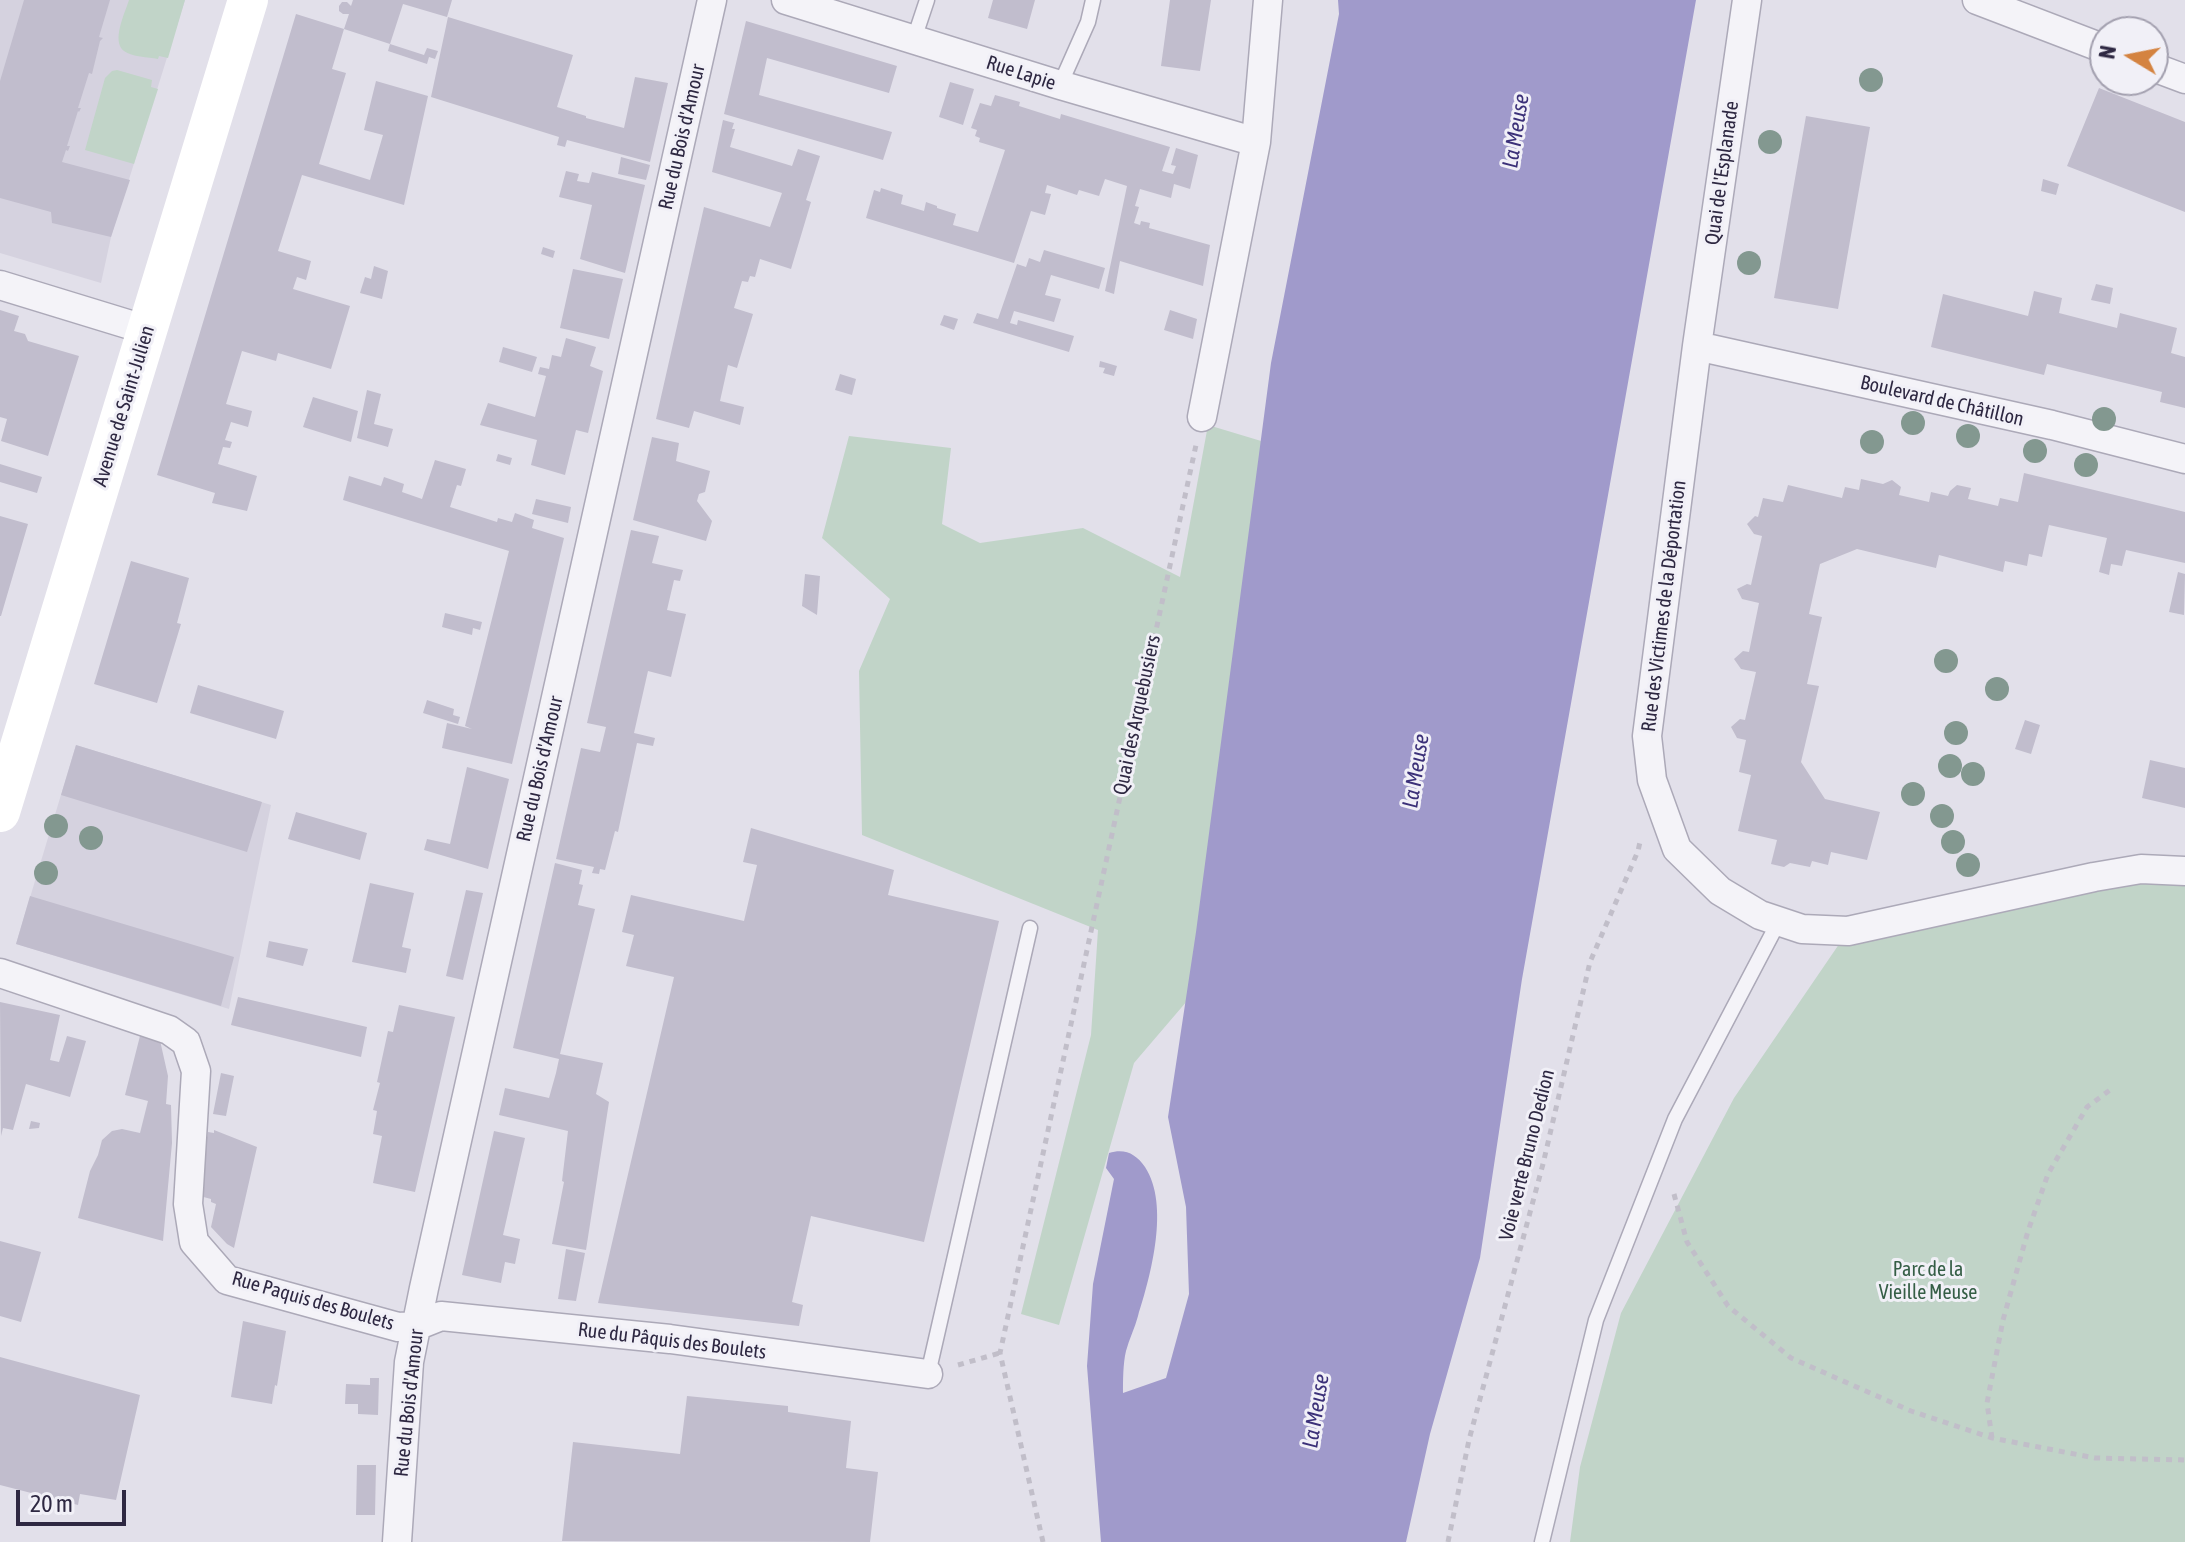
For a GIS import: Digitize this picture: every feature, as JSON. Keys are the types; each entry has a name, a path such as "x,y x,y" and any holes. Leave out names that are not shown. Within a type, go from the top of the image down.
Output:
{"main road":[{"name":"Avenue de Saint-Julien","path":"0,812 17,695 147,330 248,0"}],"street":[{"name":"Rue du Bois d'Amour","path":"397,1542 409,1362 416,1326 712,0"},
{"name":"Rue Lapie","path":"786,0 1256,142"},
{"path":"1202,417 1256,142 1268,0"},
{"name":"Quai de l'Esplanade","path":"1697,346 1747,0"},
{"path":"1977,0 2089,43"},
{"path":"0,285 147,330"},
{"name":"Boulevard de Châtillon","path":"1697,346 2052,425 2185,459"},
{"name":"Rue des Victimes de la Déportation","path":"1697,346 1647,736 1652,780 1677,849 1720,891 1760,915 1802,929 1848,931 2094,877 2141,869 2185,871"},
{"name":"Rue Paquis des Boulets","path":"0,973 169,1030 186,1042 196,1071 188,1204 194,1242 227,1280 384,1325 416,1326"},
{"name":"Rue du Pâquis des Boulets","path":"416,1326 441,1316 670,1339 928,1374"}],"lane":[{"path":"914,39 927,0"},
{"path":"1060,85 1088,22 1093,0"},
{"path":"1542,1542 1596,1320 1675,1119 1779,921"},
{"path":"928,1374 1030,928"}],"path":[{"name":"Quai des Arquebusiers","path":"1000,1353 1202,417"},
{"name":"Voie verte Bruno Dedion","path":"1448,1542 1469,1440 1543,1164 1590,962 1638,851 1641,837"},
{"path":"1992,1438 1987,1403 2003,1320 2028,1231 2048,1174 2087,1107 2110,1090"},
{"path":"1662,1152 1687,1242 1728,1306 1791,1358 1911,1411 1992,1438 2095,1458 2185,1460"},
{"path":"928,1374 1000,1353 1043,1542"}],"shaded area":[{"path":"0,0 185,0 111,237 101,283 0,253"},
{"path":"76,745 271,805 229,1009 16,944"}],"green space":[{"path":"129,0 185,0 168,58 136,56 120,46 120,27"},
{"path":"117,70 152,80 151,87 158,89 134,164 85,150 105,78"},
{"path":"1208,425 1291,450 1240,939 1134,1063 1059,1325 1021,1314 1091,1035 1098,930 862,835 859,671 890,599 822,538 849,436 951,448 942,524 980,543 1083,528 1180,577"},
{"name":"Parc de la Vieille Meuse","path":"2185,871 2185,1542 1570,1542 1580,1467 1621,1313 1734,1098 1848,931"}],"water":[{"name":"La Meuse","path":"1338,0 1696,0 1522,979 1480,1258 1430,1434 1406,1542 1101,1542 1087,1366 1093,1284 1114,1179 1106,1168 1109,1153 1120,1151 1134,1156 1145,1167 1156,1201 1153,1261 1126,1351 1123,1393 1166,1378 1189,1294 1186,1207 1168,1117 1196,932 1271,363 1339,14"}],"building":[{"path":"24,0 110,0 99,37 103,38 78,108 81,108 67,146 70,146 62,162 130,180 111,237 52,223 51,212 0,198 0,81"},
{"path":"353,0 452,0 447,17 403,4 390,44 344,29 349,14 339,11 342,2 351,6"},
{"path":"993,0 1035,0 1027,29 988,18"},
{"path":"1170,0 1211,0 1200,71 1161,66"},
{"path":"296,14 344,29 332,69 346,73 319,164 370,180 383,135 364,130 376,81 428,96 404,205 302,175 278,251 311,261 306,280 297,277 293,289 350,306 331,369 278,353 276,361 242,351 226,404 252,411 248,427 231,422 225,440 232,442 230,448 223,447 218,464 257,476 247,511 212,503 215,493 157,475"},
{"path":"448,17 573,55 557,107 586,118 624,128 635,77 668,83 650,162 567,140 565,147 557,145 559,137 431,97"},
{"path":"746,21 897,66 889,93 767,58 759,95 892,132 883,160 724,114"},
{"path":"390,44 424,55 427,48 438,51 435,59 429,57 427,64 388,51"},
{"path":"950,82 974,89 963,125 939,117"},
{"path":"995,95 1060,119 1061,114 1170,147 1162,171 1173,174 1176,166 1171,165 1176,148 1198,155 1190,189 1174,184 1171,198 1140,189 1134,223 1150,223 1149,228 1210,245 1203,286 1120,261 1114,294 1105,291 1127,186 1105,179 1099,196 1079,190 1077,195 1047,185 1045,193 1051,194 1045,215 1031,211 1014,263 866,218 874,190 880,192 881,188 903,195 901,204 924,211 926,202 956,214 953,225 978,232 1005,150 979,142 980,138 975,136 977,130 971,128 980,103 991,106"},
{"path":"2096,96 2119,96 2185,122 2185,212 2067,166"},
{"path":"1806,116 1870,127 1838,309 1774,298"},
{"path":"723,120 734,123 730,147 792,166 798,149 820,156 806,200 811,202 791,269 760,259 755,277 750,276 748,282 742,281 734,308 753,314 737,368 728,365 720,401 744,407 740,425 694,411 689,428 656,419 704,207 770,227 782,193 712,172"},
{"path":"621,157 650,165 646,180 618,174"},
{"path":"566,171 579,174 577,181 589,183 592,172 645,185 625,273 580,259 592,205 559,197"},
{"path":"2043,179 2059,184 2056,195 2041,191"},
{"path":"543,247 555,251 553,258 541,254"},
{"path":"1044,250 1105,268 1099,289 1051,275 1045,295 1061,299 1054,322 1014,311 1010,323 1017,325 1018,320 1074,336 1069,352 973,323 977,313 998,319 1017,264 1026,267 1029,258 1040,262"},
{"path":"374,266 388,271 382,299 360,293 365,277 371,279"},
{"path":"573,269 623,279 609,339 560,328"},
{"path":"2096,284 2113,288 2110,304 2091,300"},
{"path":"2034,291 2062,298 2059,313 2117,328 2120,313 2177,328 2171,353 2185,357 2185,408 2160,402 2162,392 2047,364 2044,375 1931,347 1943,294 2028,316"},
{"path":"0,310 19,316 14,331 25,334 28,341 79,356 48,456 1,441 7,419 0,417"},
{"path":"1170,310 1197,319 1193,339 1164,330"},
{"path":"944,315 958,319 954,330 940,325"},
{"path":"566,338 596,347 590,366 603,371 588,433 576,430 565,475 531,465 537,440 480,425 488,403 535,417 546,376 538,374 540,367 549,369 552,355 561,357"},
{"path":"503,347 537,357 532,372 499,362"},
{"path":"1100,361 1117,366 1114,376 1103,373 1105,368 1099,367"},
{"path":"840,374 856,379 852,395 835,390"},
{"path":"367,390 381,394 374,424 393,429 388,447 357,438"},
{"path":"313,397 358,411 351,442 303,427"},
{"path":"652,437 679,443 676,461 710,471 705,492 699,494 697,501 712,521 706,541 633,520"},
{"path":"498,454 512,458 510,465 496,461"},
{"path":"435,460 466,469 450,507 497,522 498,518 512,522 515,513 534,520 532,528 564,538 512,764 442,748 447,723 472,729 465,726 509,551 343,500 349,476 381,486 384,477 404,484 402,492 422,499"},
{"path":"0,464 42,477 37,493 0,482"},
{"path":"2024,473 2185,512 2185,563 2126,550 2122,566 2111,564 2109,575 2099,572 2107,538 2049,525 2042,557 2029,554 2027,566 2005,561 2003,572 1939,555 1936,568 1857,549 1820,564 1809,614 1822,617 1807,684 1819,686 1801,762 1825,799 1880,812 1867,860 1831,852 1828,865 1812,861 1810,867 1790,863 1784,867 1771,864 1777,840 1738,831 1751,775 1739,772 1746,740 1737,738 1731,727 1740,719 1745,720 1756,672 1741,669 1734,659 1743,651 1749,652 1759,603 1742,599 1737,589 1751,585 1762,536 1754,534 1747,524 1755,516 1758,517 1763,498 1783,502 1788,485 1842,498 1845,487 1859,490 1861,479 1883,484 1892,480 1901,487 1899,495 1929,502 1931,492 1948,496 1957,485 1971,488 1968,499 1998,506 2000,498 2018,502"},
{"path":"536,499 571,507 568,523 532,514"},
{"path":"0,516 28,524 1,616 0,616"},
{"path":"631,530 659,536 652,563 683,570 680,581 674,580 667,610 686,614 671,677 648,671 634,733 655,738 653,746 637,743 618,832 615,831 605,870 600,869 599,874 592,873 594,867 556,859 581,748 600,752 606,727 587,723"},
{"path":"131,561 189,578 177,623 181,624 157,703 94,684"},
{"path":"2178,572 2185,574 2184,615 2169,612"},
{"path":"805,574 820,576 817,615 802,606"},
{"path":"445,613 482,622 480,630 473,628 472,635 442,627"},
{"path":"198,685 284,711 276,739 190,713"},
{"path":"427,700 454,709 453,715 460,717 458,724 423,713"},
{"path":"2025,720 2040,725 2031,754 2015,749"},
{"path":"76,745 262,802 247,852 61,795"},
{"path":"2150,760 2185,768 2185,808 2142,798"},
{"path":"467,767 509,779 488,869 424,850 427,839 450,844"},
{"path":"296,812 367,833 360,860 288,839"},
{"path":"751,828 894,870 888,895 999,921 924,1242 811,1216 792,1302 803,1305 799,1326 598,1303 674,977 626,966 634,935 622,932 631,895 744,921 757,865 743,862"},
{"path":"555,863 582,870 579,884 583,885 578,905 595,909 560,1054 603,1063 596,1094 609,1102 586,1250 552,1244 564,1182 568,1131 499,1115 505,1088 549,1098 556,1073 559,1059 513,1048"},
{"path":"370,883 414,893 402,947 411,949 406,973 352,962"},
{"path":"466,890 483,893 463,980 446,976"},
{"path":"30,896 234,957 221,1006 16,944"},
{"path":"269,941 308,949 303,966 266,957"},
{"path":"238,997 367,1027 361,1057 231,1025"},
{"path":"0,1002 60,1015 50,1060 59,1062 67,1036 86,1041 70,1097 26,1084 13,1130 3,1128 1,1136"},
{"path":"399,1005 455,1017 415,1192 373,1183 382,1136 373,1134 377,1111 373,1110 380,1083 377,1082 388,1031 393,1032"},
{"path":"141,1032 159,1036 168,1076 166,1104 171,1105 172,1143 163,1241 78,1218 102,1140 112,1131 122,1129 140,1133 148,1101 125,1095"},
{"path":"221,1073 234,1076 226,1116 213,1114"},
{"path":"31,1121 40,1123 39,1128 29,1129"},
{"path":"214,1130 257,1147 234,1248 211,1227 216,1204 211,1199 196,1195 208,1132 214,1133"},
{"path":"494,1131 525,1138 503,1235 520,1239 515,1264 505,1262 501,1283 462,1275"},
{"path":"0,1241 41,1252 21,1322 0,1316"},
{"path":"566,1249 585,1253 576,1301 558,1299"},
{"path":"243,1321 286,1331 272,1404 231,1397"},
{"path":"0,1357 140,1395 116,1500 80,1494 78,1505 0,1485"},
{"path":"370,1378 379,1378 378,1415 358,1414 358,1404 345,1404 346,1384 370,1385"},
{"path":"687,1396 788,1406 788,1412 851,1421 846,1468 878,1472 870,1542 562,1541 573,1442 680,1454"},
{"path":"357,1465 376,1465 375,1515 356,1515"}]}
